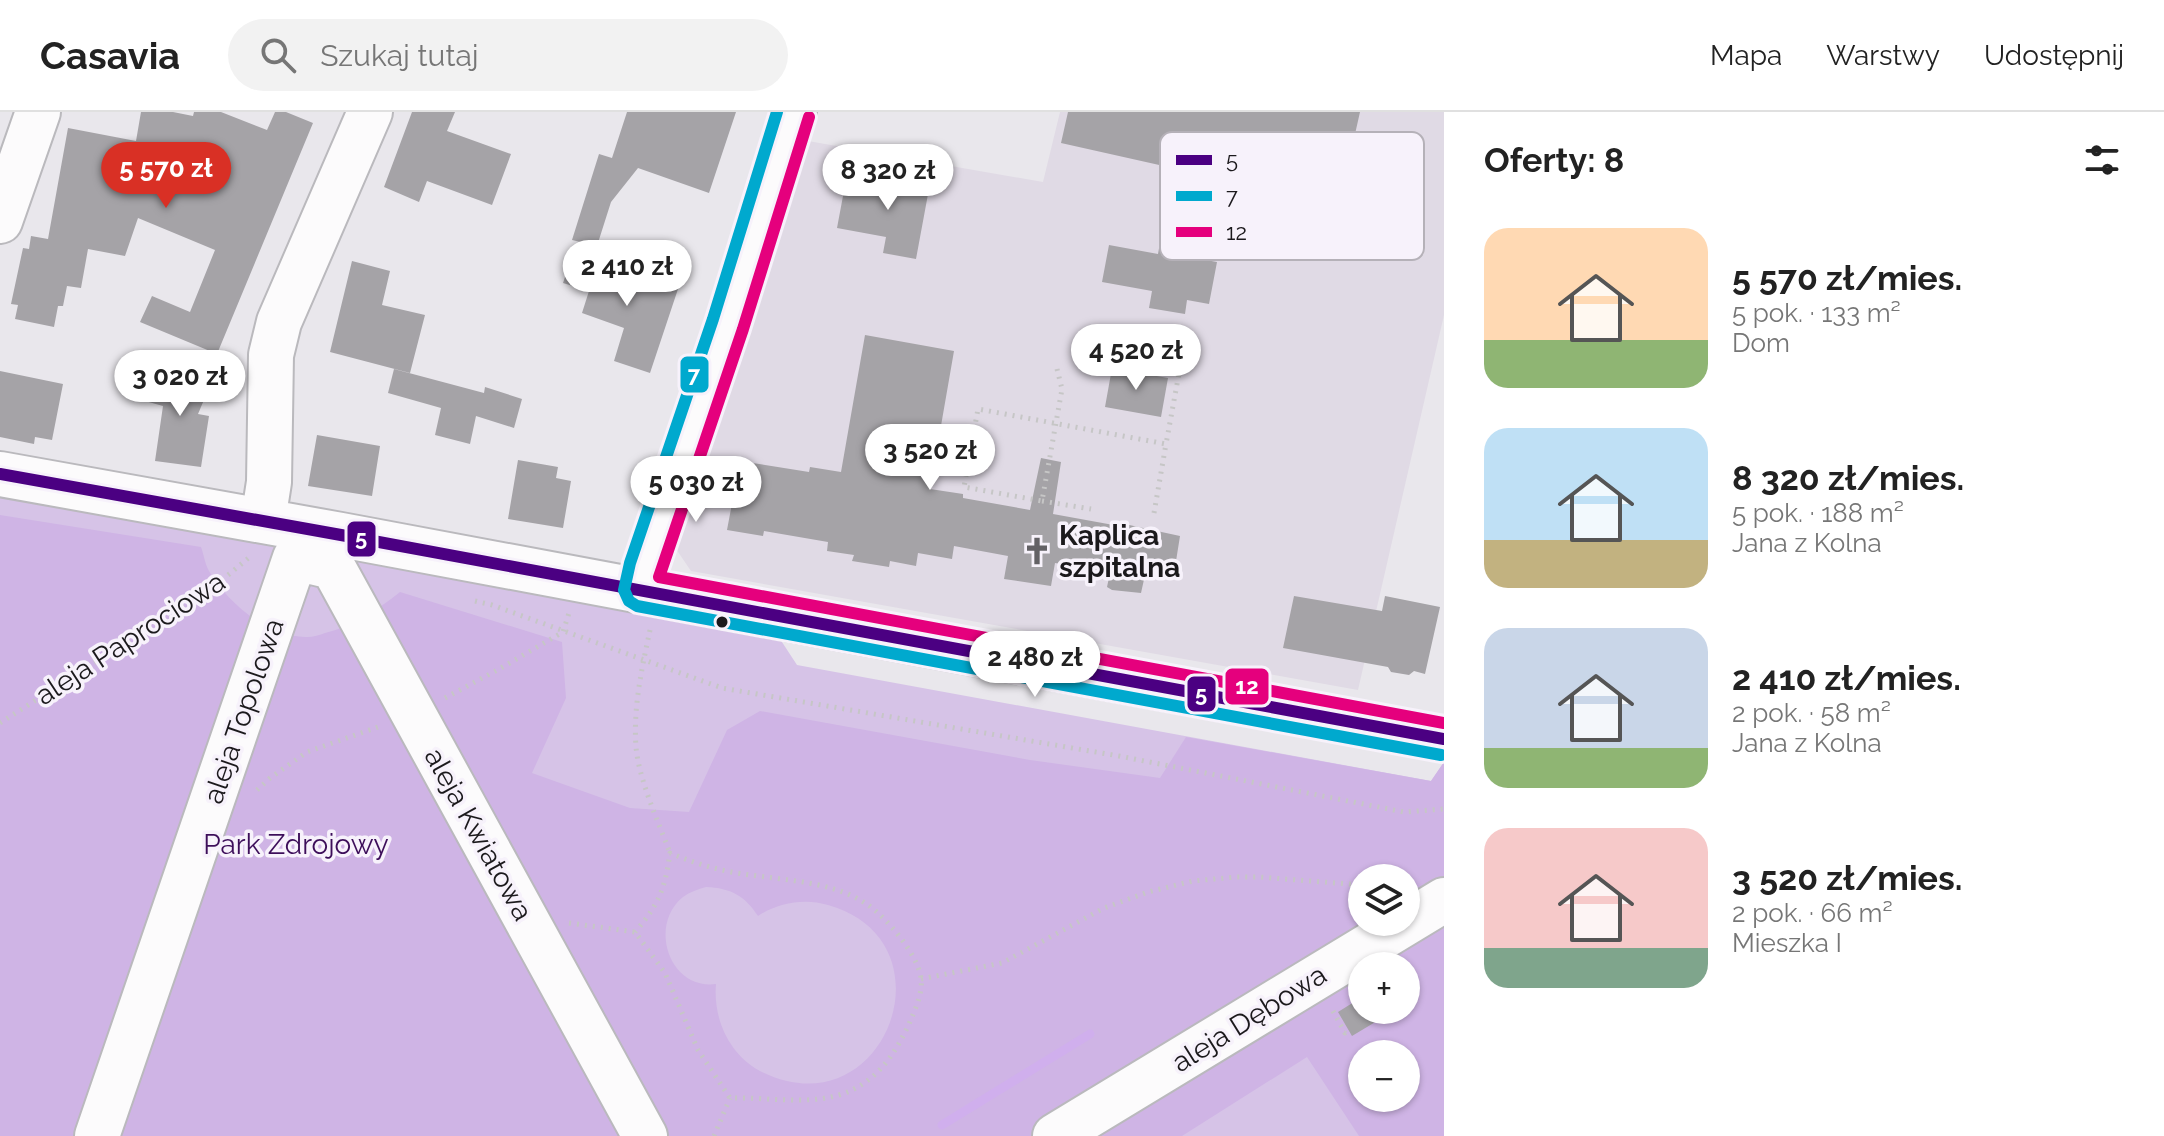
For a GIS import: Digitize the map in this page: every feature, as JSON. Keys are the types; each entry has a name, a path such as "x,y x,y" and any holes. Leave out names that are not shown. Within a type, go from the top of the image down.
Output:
{"street":[{"path":"0,221 38,112"},
{"name":"aleja Topolowa","path":"97,1136 272,544 269,482 271,355 279,322 370,112"},
{"path":"649,592 645,568 757,233 794,112"},
{"path":"0,474 272,544 649,592 1444,739"},
{"name":"aleja Kwiatowa","path":"272,544 333,567 645,1136"},
{"name":"aleja Dębowa","path":"1055,1136 1444,900"}],"path":[{"path":"1154,513 1180,368"},
{"path":"1042,501 1062,389 1057,369"},
{"path":"1091,509 964,487 978,409 1166,444"},
{"name":"aleja Paprociowa","path":"0,723 216,585 272,544"},
{"path":"635,932 660,897 670,853 648,796 636,748 637,691 649,592"},
{"path":"463,598 492,605 722,688 1119,756 1404,812 1444,809"},
{"path":"670,853 722,870 827,887 849,894 885,919 916,961 921,979 918,1005 899,1047 883,1067 864,1083 842,1094 817,1100 730,1098"},
{"path":"921,979 1002,963 1104,908 1148,892 1193,881 1259,877 1348,884"},
{"path":"524,916 635,932 665,973 698,1050 730,1098"},
{"path":"1330,1007 1345,1033 1349,1031"},
{"path":"714,1136 730,1098"}],"shaded area":[{"path":"1060,112 1444,112 1444,315 1358,690 691,571 674,546 808,141 1043,182"}],"green space":[{"name":"Park Zdrojowy","path":"0,490 780,639 797,665 1431,781 1444,762 1444,1136 0,1136"},
{"name":"Park Zdrojowy","path":"0,515 201,547 209,571 238,606 264,625 292,636 314,636 346,626 400,592 562,642 566,698 532,773 630,808 689,812 727,730 760,711 1030,760 1160,778 1186,737 1431,781 1444,762 1444,1136 1359,1136 1307,1057 1182,1136 0,1136","holes":["706,887 736,894 758,916 783,905 811,902 828,905 867,925 889,955 896,990 889,1025 870,1056 841,1077 804,1083 760,1071 740,1055 720,1022 716,984 700,983 686,977 669,953 667,923 672,909 683,897"]}],"building":[{"path":"141,112 173,112 193,116 194,112 221,112 267,130 275,112 286,112 313,123 217,354 140,322 152,296 190,312 215,250 138,218 125,256 88,249 81,288 67,286 63,306 58,306 54,327 15,319 18,305 11,304 23,248 29,249 31,236 48,239 68,128 136,141"},
{"path":"412,112 455,112 447,131 511,154 492,205 427,181 419,202 384,187"},
{"path":"627,112 736,112 709,193 638,168 611,202 597,246 572,240 599,154 612,158"},
{"path":"1068,112 1360,112 1355,132 1160,132 1160,165 1061,143"},
{"path":"898,172 931,178 916,259 883,253 886,237 837,228 846,180 895,189"},
{"path":"1160,243 1160,260 1217,262 1209,304 1187,300 1185,314 1149,308 1152,291 1102,282 1109,245 1158,254"},
{"path":"572,256 639,281 643,271 680,283 650,373 614,361 624,328 582,313 589,291 563,283"},
{"path":"352,261 390,271 382,305 425,315 410,373 330,352"},
{"path":"865,335 954,351 930,489 1030,510 1041,458 1061,462 1053,514 1119,526 1120,523 1180,536 1173,580 1145,575 1141,593 1112,590 1107,587 1110,573 1055,563 1051,586 1004,579 1008,556 954,546 952,559 918,553 916,566 890,561 889,567 852,561 854,555 827,551 828,542 764,531 763,536 727,530 740,461 809,472 810,467 841,472"},
{"path":"1112,368 1168,378 1161,417 1105,407"},
{"path":"394,369 484,393 485,387 522,399 514,428 476,416 470,444 435,435 441,408 388,393"},
{"path":"0,371 63,384 52,440 35,437 34,444 0,437"},
{"path":"157,372 212,381 198,414 209,416 201,467 155,461 163,406 145,401"},
{"path":"317,435 380,446 372,496 308,486"},
{"path":"518,460 558,467 556,478 571,481 563,528 508,519"},
{"path":"1294,596 1382,611 1385,596 1440,607 1425,674 1391,672 1388,667 1283,648"},
{"path":"1348,1006 1348,1024 1372,1024 1352,1036 1338,1012"}],"waterway":[{"path":"942,1125 1090,1034"}],"transit line":[{"name":"7","path":"777,112 713,319 630,563 624,590 629,601 637,606 1441,755"},
{"name":"12","path":"809,117 743,329 659,577 1444,723"},
{"name":"5","path":"0,474 1444,739"}],"place":[{"name":"Kaplica szpitalna","path":"1037,551"}]}
